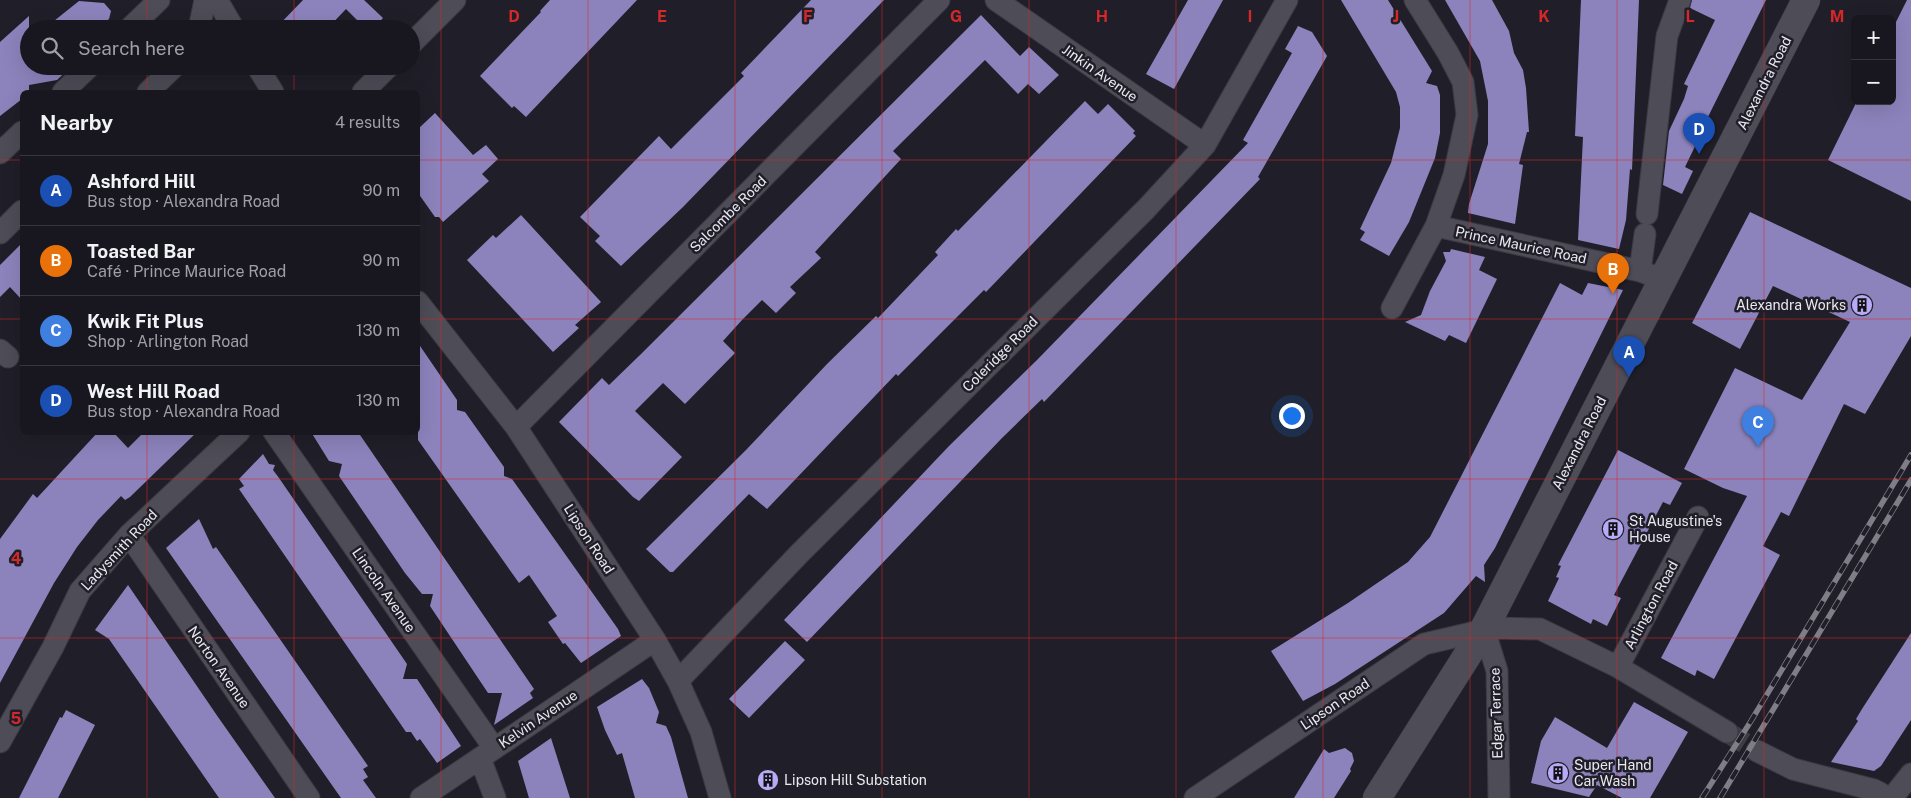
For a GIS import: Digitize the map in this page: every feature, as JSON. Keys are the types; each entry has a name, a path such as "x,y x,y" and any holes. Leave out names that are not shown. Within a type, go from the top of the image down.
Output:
{"main road":[{"name":"Alexandra Road","path":"1377,798 1484,629 1652,275 1806,0"}],"street":[{"path":"138,20 158,0"},
{"path":"201,20 204,0"},
{"path":"216,0 228,20"},
{"path":"420,35 455,0"},
{"name":"Salcombe Road","path":"516,427 940,0"},
{"name":"Jinkin Avenue","path":"996,0 1205,145"},
{"name":"Coleridge Road","path":"678,681 799,554 1138,216 1205,145 1287,0"},
{"name":"Prince Maurice Road","path":"1392,308 1436,226 1454,175 1467,115 1463,82 1448,53 1415,0"},
{"path":"1652,275 1646,224 1668,36 1680,0"},
{"path":"65,90 81,75"},
{"path":"150,90 166,75"},
{"path":"263,75 272,90"},
{"path":"364,90 380,75"},
{"path":"0,154 20,134"},
{"path":"0,233 20,213"},
{"name":"Prince Maurice Road","path":"1436,226 1652,275"},
{"name":"Lipson Road","path":"420,305 516,427 655,640 678,681 701,732 720,798"},
{"name":"Ladysmith Road","path":"0,742 80,591 128,535 236,435"},
{"name":"Lincoln Avenue","path":"276,435 487,753 495,798"},
{"name":"Arlington Road","path":"1618,667 1698,517"},
{"name":"Norton Avenue","path":"128,535 309,798"},
{"name":"Lipson Road","path":"1195,798 1424,644 1484,629 1540,629 1618,667 1727,732"},
{"name":"Edgar Terrace","path":"1484,629 1498,671 1499,798"},
{"name":"Kelvin Avenue","path":"421,798 655,640"},
{"path":"1757,751 1793,769 1874,790 1880,793 1883,798"},
{"path":"1892,798 1911,774"}],"building":[{"path":"303,0 364,0 383,18 381,20 357,20 346,9 336,20 284,20"},
{"path":"550,0 637,0 526,117 514,106 512,108 480,76 541,12"},
{"path":"811,0 884,0 683,207 621,266 595,241 600,236 580,217 659,136 671,149 744,76 741,73"},
{"path":"1188,0 1223,0 1174,89 1146,74"},
{"path":"1341,0 1388,0 1432,71 1426,83 1437,86 1440,95 1440,133 1435,158 1409,222 1389,256 1360,240 1365,232 1360,229 1391,163 1400,128 1400,107 1396,92"},
{"path":"1445,0 1492,0 1509,31 1514,53 1523,70 1529,132 1527,132 1519,164 1523,165 1515,224 1468,213 1469,204 1488,144 1488,101 1480,61"},
{"path":"1581,0 1639,0 1632,170 1630,169 1626,220 1619,249 1578,240 1583,137 1575,136"},
{"path":"1692,0 1766,0 1685,167 1693,171 1682,194 1663,185 1669,131 1684,99 1688,86 1684,84 1715,20 1690,8"},
{"path":"1907,0 1911,0 1911,201 1828,160 1855,105 1896,105 1896,22"},
{"path":"79,1 104,3 111,11 108,20 55,20"},
{"path":"981,15 1020,56 1029,47 1059,75 1039,94 1028,84 1018,94 985,60 893,151 901,159 815,252 821,258 790,287 796,293 776,313 762,300 742,320 723,341 735,353 685,404 663,383 635,411 682,457 639,501 633,497 559,422 602,378 609,385"},
{"path":"20,24 20,75 62,75 57,80 29,85 29,90 20,90 20,101 0,116 0,42"},
{"path":"1298,26 1312,32 1327,56 1258,177 1260,179 1044,402 1042,399 1002,438 807,642 784,620 949,446 1038,359 1248,143 1243,140 1292,53 1285,49"},
{"path":"1085,101 1098,114 1108,104 1135,131 1133,133 1136,136 986,292 984,290 898,376 896,374 767,509 749,494 673,572 670,572 646,549 746,450 827,364 876,316 878,318 938,255 935,252 956,229 958,231"},
{"path":"435,113 473,155 486,145 498,159 482,174 489,181 443,222 439,217 435,217 420,196 420,127"},
{"path":"1750,212 1911,288 1911,336 1865,414 1844,404 1789,516 1781,512 1763,546 1780,555 1714,679 1697,670 1695,676 1661,658 1747,496 1723,488 1684,469 1735,368 1802,400 1850,322 1773,286 1740,349 1692,323"},
{"path":"521,215 601,302 575,325 579,328 553,352 467,260 493,235 496,238"},
{"path":"20,245 20,298 10,287 0,297 0,265"},
{"path":"1451,249 1485,257 1479,270 1497,279 1466,343 1449,335 1445,341 1405,322 1421,315 1430,291 1446,261 1443,252 1450,252"},
{"path":"1560,283 1582,295 1588,283 1623,290 1495,548 1484,565 1485,582 1476,576 1444,613 1335,684 1303,701 1271,651 1348,603 1408,562 1430,537"},
{"path":"420,346 457,400 457,410 465,412 504,467 504,476 512,479 618,629 621,636 581,663 565,643 563,644 548,622 557,616 529,575 519,583 418,440 418,435 420,435"},
{"path":"95,435 116,435 128,448 141,435 194,435 130,497 125,500 121,496 98,520 77,547 54,583 0,683 0,539 33,494 37,498"},
{"path":"313,435 360,435 534,689 530,693 533,698 494,725 502,693 488,693 430,606 433,594 422,594 405,573 339,476 342,464 329,461"},
{"name":"St Augustine's House","path":"1618,450 1682,483 1670,505 1663,502 1614,595 1621,598 1607,626 1593,619 1591,624 1548,601 1559,578 1556,577 1561,566 1558,565"},
{"path":"263,454 269,464 275,465 273,470 407,664 403,679 417,679 461,746 437,763 420,739 417,741 411,732 406,732 239,489 244,486 239,479"},
{"path":"199,519 213,549 216,547 368,766 363,769 368,777 363,780 376,798 341,798 166,548"},
{"path":"128,585 275,798 219,798 109,639 95,630"},
{"path":"1911,633 1911,720 1881,766 1874,771 1831,762 1858,721 1856,719 1862,709"},
{"path":"785,641 805,660 749,718 729,699"},
{"path":"642,679 649,688 659,712 656,723 666,726 671,737 688,798 635,798 622,753 617,755 605,730 597,707"},
{"path":"1634,702 1688,732 1650,798 1622,798 1597,785 1589,797 1531,783 1541,741 1555,717 1607,748"},
{"path":"66,710 95,725 58,798 19,798 60,717 62,718"},
{"path":"551,738 570,798 529,798 518,761"},
{"path":"1345,748 1352,753 1354,761 1350,769 1351,771 1334,798 1294,798 1324,749 1329,753"}],"tunnel":[{"path":"1727,732 1757,751"}],"railway":[{"path":"1702,798 1751,721 1911,455"},
{"path":"1720,798 1911,480"}],"place":[{"name":"West Hill Road","path":"1699,154"},
{"name":"Toasted Bar","path":"1613,294"},
{"name":"Alexandra Works","path":"1862,305"},
{"name":"Ashford Hill","path":"1629,377"},
{"name":"Kwik Fit Plus","path":"1758,447"},
{"name":"St Augustine's House","path":"1613,529"},
{"name":"Super Hand Car Wash","path":"1558,773"},
{"name":"Lipson Hill Substation","path":"768,780"}]}
